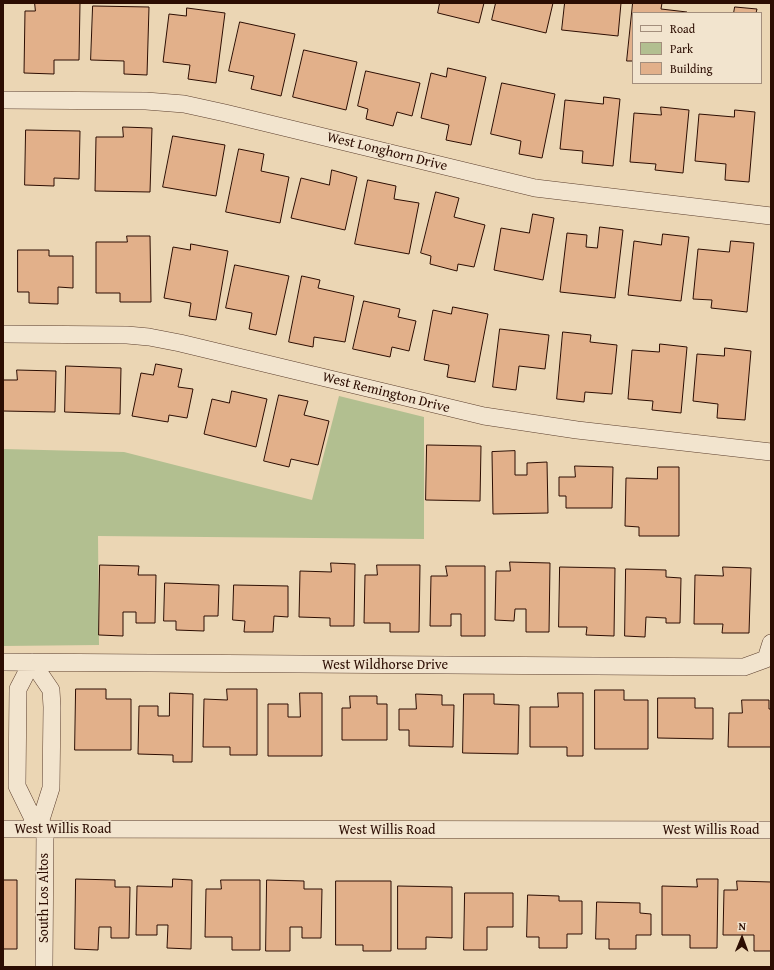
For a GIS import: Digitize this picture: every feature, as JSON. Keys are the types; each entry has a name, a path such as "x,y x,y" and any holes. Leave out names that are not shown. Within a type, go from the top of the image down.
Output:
{"street":[{"name":"West Longhorn Drive","path":"3,100 146,101 184,104 535,188 771,216"},
{"name":"West Remington Drive","path":"3,334 127,335 149,337 180,343 484,416 570,429 771,452"},
{"name":"West Wildhorse Drive","path":"3,662 744,667 768,651"},
{"path":"32,662 51,690 51,788 41,829 17,786 18,689 32,662"},
{"name":"West Willis Road","path":"3,829 771,830"},
{"name":"South Los Altos","path":"41,829 44,967"}],"green space":[{"path":"339,396 424,417 424,539 98,536 99,645 3,646 3,449 124,452 312,500"}],"building":[{"path":"35,3 80,3 79,60 54,60 54,74 24,73 25,11 35,11"},
{"path":"440,3 484,3 479,23 438,13"},
{"path":"496,3 553,3 546,33 492,20"},
{"path":"565,3 621,3 618,36 562,30"},
{"path":"633,3 662,3 661,9 687,12 632,12"},
{"path":"93,6 149,7 147,75 124,74 124,61 91,60"},
{"path":"735,7 757,9 756,12 734,12"},
{"path":"187,8 225,13 216,83 188,79 190,65 163,62 169,14 186,16"},
{"path":"632,13 632,61 627,61"},
{"path":"240,22 295,34 281,96 251,89 254,76 229,71"},
{"path":"304,50 357,62 346,110 293,97"},
{"path":"448,68 486,77 471,145 446,140 449,125 421,118 431,73 446,77"},
{"path":"366,71 420,83 412,116 397,112 393,126 366,119 368,109 358,106"},
{"path":"502,83 555,94 542,158 519,154 521,141 491,134"},
{"path":"604,97 620,99 613,166 582,163 583,151 560,149 565,100 603,104"},
{"path":"661,107 689,110 683,173 655,170 656,164 630,162 634,113 661,115"},
{"path":"735,110 755,112 749,182 725,180 726,164 695,161 699,114 734,117"},
{"path":"123,127 152,128 150,192 95,191 96,137 123,137"},
{"path":"26,130 80,131 79,179 54,178 54,186 25,185"},
{"path":"173,136 225,145 216,196 163,187"},
{"path":"239,149 264,154 261,171 289,177 280,223 226,212"},
{"path":"332,170 357,177 345,230 291,218 301,178 329,185"},
{"path":"368,180 396,186 394,199 419,203 409,254 355,244"},
{"path":"436,192 459,198 454,217 485,225 474,267 458,264 457,271 430,264 431,256 421,253"},
{"path":"533,214 554,218 543,280 494,270 501,228 529,233"},
{"path":"600,227 623,230 615,298 560,292 567,233 587,235 586,247 597,248"},
{"path":"663,234 689,237 681,301 628,295 634,241 661,245"},
{"path":"127,236 150,236 151,302 120,302 120,293 96,293 96,242 127,242"},
{"path":"731,241 754,243 747,312 711,308 712,300 693,299 698,249 729,252"},
{"path":"191,244 228,251 216,320 189,316 191,303 164,298 173,247 190,250"},
{"path":"18,250 49,250 49,256 73,256 73,288 58,287 58,304 29,303 29,292 18,292"},
{"path":"235,265 289,276 276,335 249,329 252,313 226,308"},
{"path":"302,276 320,280 318,288 354,296 345,342 314,337 313,347 289,342"},
{"path":"364,301 400,309 398,317 416,321 409,351 392,347 390,357 353,349"},
{"path":"453,307 488,314 475,382 447,377 449,365 424,360 433,310 451,314"},
{"path":"500,329 549,335 545,369 519,366 516,390 493,387"},
{"path":"563,332 591,335 590,342 617,345 612,394 585,392 584,402 557,399"},
{"path":"660,344 687,347 681,413 652,410 653,401 628,399 632,350 659,352"},
{"path":"725,348 751,351 745,420 717,418 718,404 693,401 697,354 724,356"},
{"path":"156,364 182,369 178,387 193,389 187,418 169,415 168,422 132,416 141,373 153,375"},
{"path":"66,366 121,368 120,414 65,412"},
{"path":"17,370 56,371 55,412 3,411 3,380 17,380"},
{"path":"232,391 267,399 256,447 204,434 212,399 229,403"},
{"path":"279,395 308,401 304,415 329,421 318,465 291,459 289,467 264,461"},
{"path":"427,445 481,446 480,501 426,500"},
{"path":"515,451 515,475 527,475 527,463 547,462 548,513 493,514 492,452"},
{"path":"575,466 613,467 612,508 566,508 566,496 559,496 559,477 575,477"},
{"path":"658,467 679,467 679,536 639,536 639,527 625,526 626,478 657,479"},
{"path":"510,562 550,563 549,632 526,632 526,609 515,609 514,621 495,620 496,571 510,571"},
{"path":"331,563 355,564 354,626 330,626 330,618 299,617 300,571 331,572"},
{"path":"100,565 139,566 138,575 156,575 155,623 136,623 136,612 123,612 123,636 99,635"},
{"path":"377,565 420,565 419,632 390,632 390,623 364,623 365,575 377,575"},
{"path":"446,566 485,566 485,636 461,636 461,614 451,614 451,626 430,626 431,576 447,576"},
{"path":"560,567 615,568 614,636 586,635 587,627 559,627"},
{"path":"723,567 751,568 749,633 722,633 723,624 694,624 695,575 723,576"},
{"path":"626,569 666,570 666,577 681,578 680,623 666,623 666,618 646,617 645,637 625,636"},
{"path":"165,583 219,585 218,616 204,616 204,631 176,630 176,621 164,621"},
{"path":"234,585 288,586 288,617 274,616 273,632 244,632 245,621 233,620"},
{"path":"76,689 106,689 106,699 131,699 131,750 75,750"},
{"path":"227,689 257,689 257,755 230,755 230,747 203,747 204,699 227,700"},
{"path":"595,690 624,690 624,700 648,700 648,749 595,749"},
{"path":"170,693 193,694 192,762 173,762 173,755 138,754 139,706 158,706 158,716 169,716"},
{"path":"300,693 322,693 322,756 268,756 268,704 288,704 288,717 300,717"},
{"path":"558,693 583,693 583,756 567,756 567,747 530,747 530,707 558,707"},
{"path":"416,694 442,695 442,705 454,705 453,747 409,746 409,730 399,730 399,709 416,709"},
{"path":"464,694 494,694 494,704 519,705 518,754 463,753"},
{"path":"350,696 377,696 377,704 387,704 387,740 342,740 342,708 350,708"},
{"path":"658,698 695,698 695,708 713,708 713,739 658,738"},
{"path":"742,700 769,700 769,709 771,709 771,747 728,747 729,713 742,713"},
{"path":"76,879 115,880 115,887 130,887 129,938 111,938 111,927 99,927 98,950 75,949"},
{"path":"173,879 192,880 191,949 167,948 168,925 157,925 157,935 136,935 137,886 172,887"},
{"path":"697,879 718,879 717,948 690,948 690,935 662,935 662,886 697,887"},
{"path":"3,880 17,880 17,949 3,949"},
{"path":"221,880 260,880 260,950 232,950 232,937 205,937 206,889 221,889"},
{"path":"267,880 304,881 304,889 322,889 321,938 302,938 302,927 290,927 290,951 266,951"},
{"path":"336,881 391,881 391,951 363,951 363,945 336,945"},
{"path":"737,881 771,882 771,951 754,951 754,935 723,935 724,890 737,890"},
{"path":"398,886 452,887 452,938 426,937 426,949 398,949"},
{"path":"465,893 513,893 513,927 487,927 487,950 464,950"},
{"path":"528,895 559,896 559,901 582,901 582,934 567,934 567,948 539,948 539,937 527,937"},
{"path":"597,902 640,903 640,913 651,914 651,935 636,935 636,949 609,949 609,939 596,939"}]}
